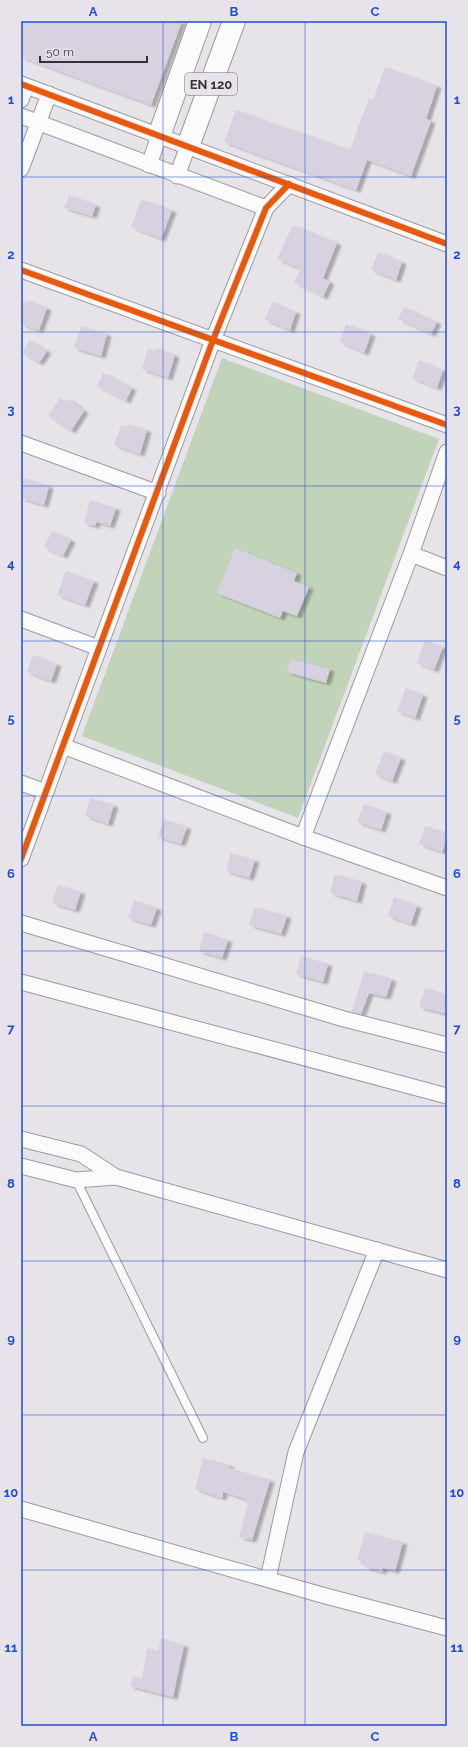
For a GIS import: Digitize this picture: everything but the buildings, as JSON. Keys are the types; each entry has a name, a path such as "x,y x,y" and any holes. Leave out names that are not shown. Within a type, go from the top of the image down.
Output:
{"main road":[{"name":"EN 120","path":"159,136 200,21"},
{"name":"EN 120","path":"188,146 234,21"}],"street":[{"path":"23,90 49,94 447,244"},
{"path":"21,170 49,94"},
{"path":"21,116 177,176 266,208"},
{"path":"148,165 159,136"},
{"path":"177,176 188,146"},
{"path":"21,859 158,493 213,340 266,208 289,184"},
{"path":"21,270 447,425"},
{"path":"21,443 158,493"},
{"path":"303,837 411,554 447,452"},
{"path":"411,554 447,568"},
{"path":"21,619 99,648"},
{"path":"63,746 303,837 447,888"},
{"path":"21,783 46,792"},
{"path":"21,923 344,1019 447,1046"},
{"path":"21,982 447,1096"},
{"path":"21,1139 81,1154 116,1177 447,1270"},
{"path":"76,1180 81,1154"},
{"path":"21,1166 76,1180 116,1177"},
{"path":"268,1579 296,1452 377,1250"},
{"path":"21,1509 447,1628"}],"lane":[{"path":"76,1180 202,1438"}],"green space":[{"path":"222,358 439,439 298,818 82,736"}],"cycle path":[{"path":"21,84 447,244"},
{"path":"21,859 213,340 266,208 289,184"},
{"path":"21,270 447,425"}]}
